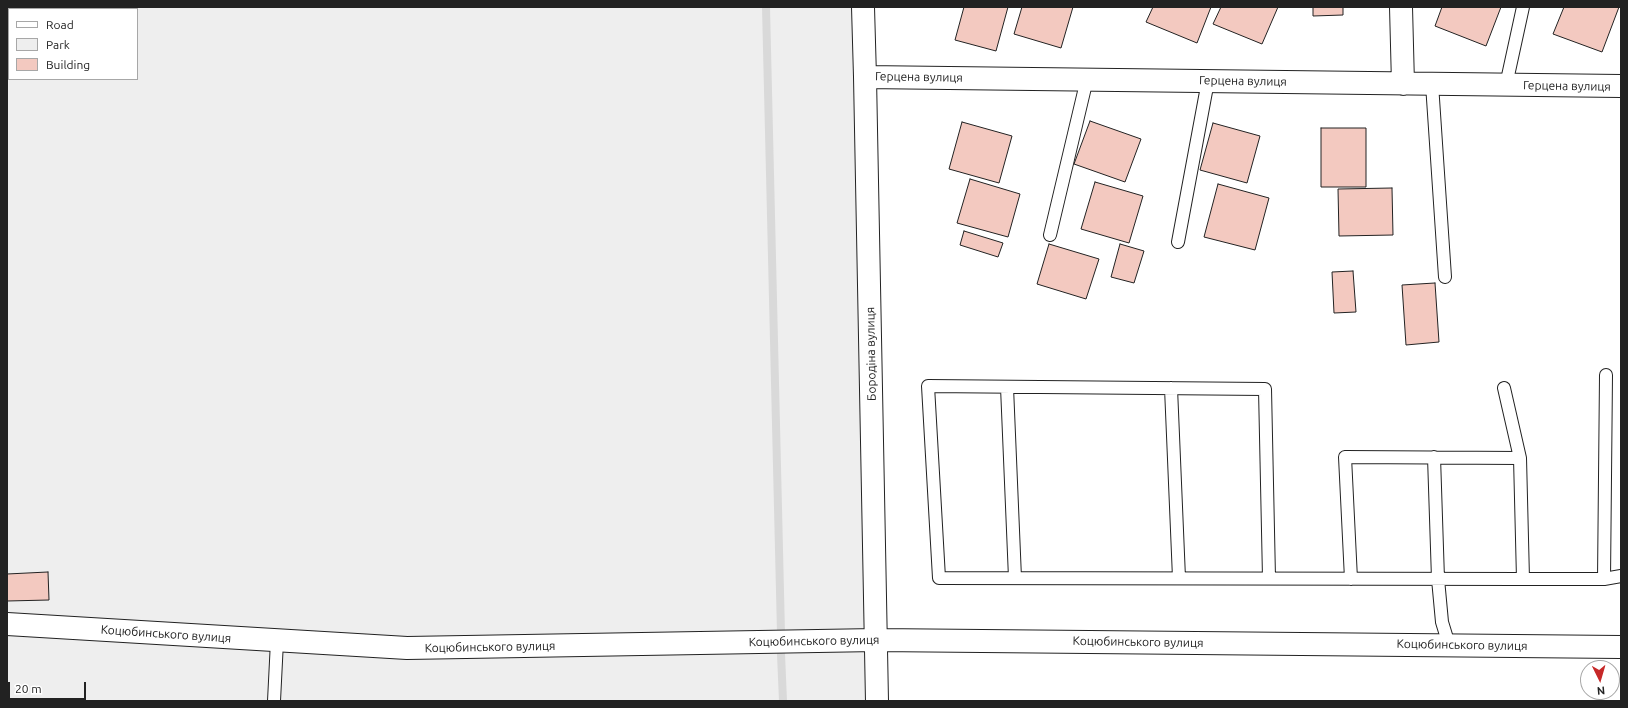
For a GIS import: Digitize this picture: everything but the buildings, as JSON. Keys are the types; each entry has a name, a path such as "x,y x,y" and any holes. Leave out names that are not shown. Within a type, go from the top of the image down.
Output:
{"street":[{"name":"Бородіна вулиця","path":"863,7 877,701"},
{"path":"1401,7 1402,84"},
{"name":"Герцена вулиця","path":"865,77 1621,86"},
{"name":"Коцюбинського вулиця","path":"7,624 408,648 876,640 1621,647"}],"lane":[{"path":"1506,85 1523,7"},
{"path":"1050,235 1087,79"},
{"path":"1178,242 1208,81"},
{"path":"1432,84 1445,277"},
{"path":"1604,579 1606,375"},
{"path":"1269,578 1265,389 928,386 939,578 1604,579 1621,576"},
{"path":"1007,387 1015,578"},
{"path":"1171,388 1179,578"},
{"path":"1504,388 1520,458 1523,579"},
{"path":"1351,579 1345,457 1520,458"},
{"path":"1434,458 1438,579 1442,622 1449,645"},
{"path":"274,701 277,640"}],"green space":[{"path":"7,7 861,7 877,701 7,701"}],"waterway":[{"path":"766,7 781,633"},
{"path":"781,654 783,701"}]}
